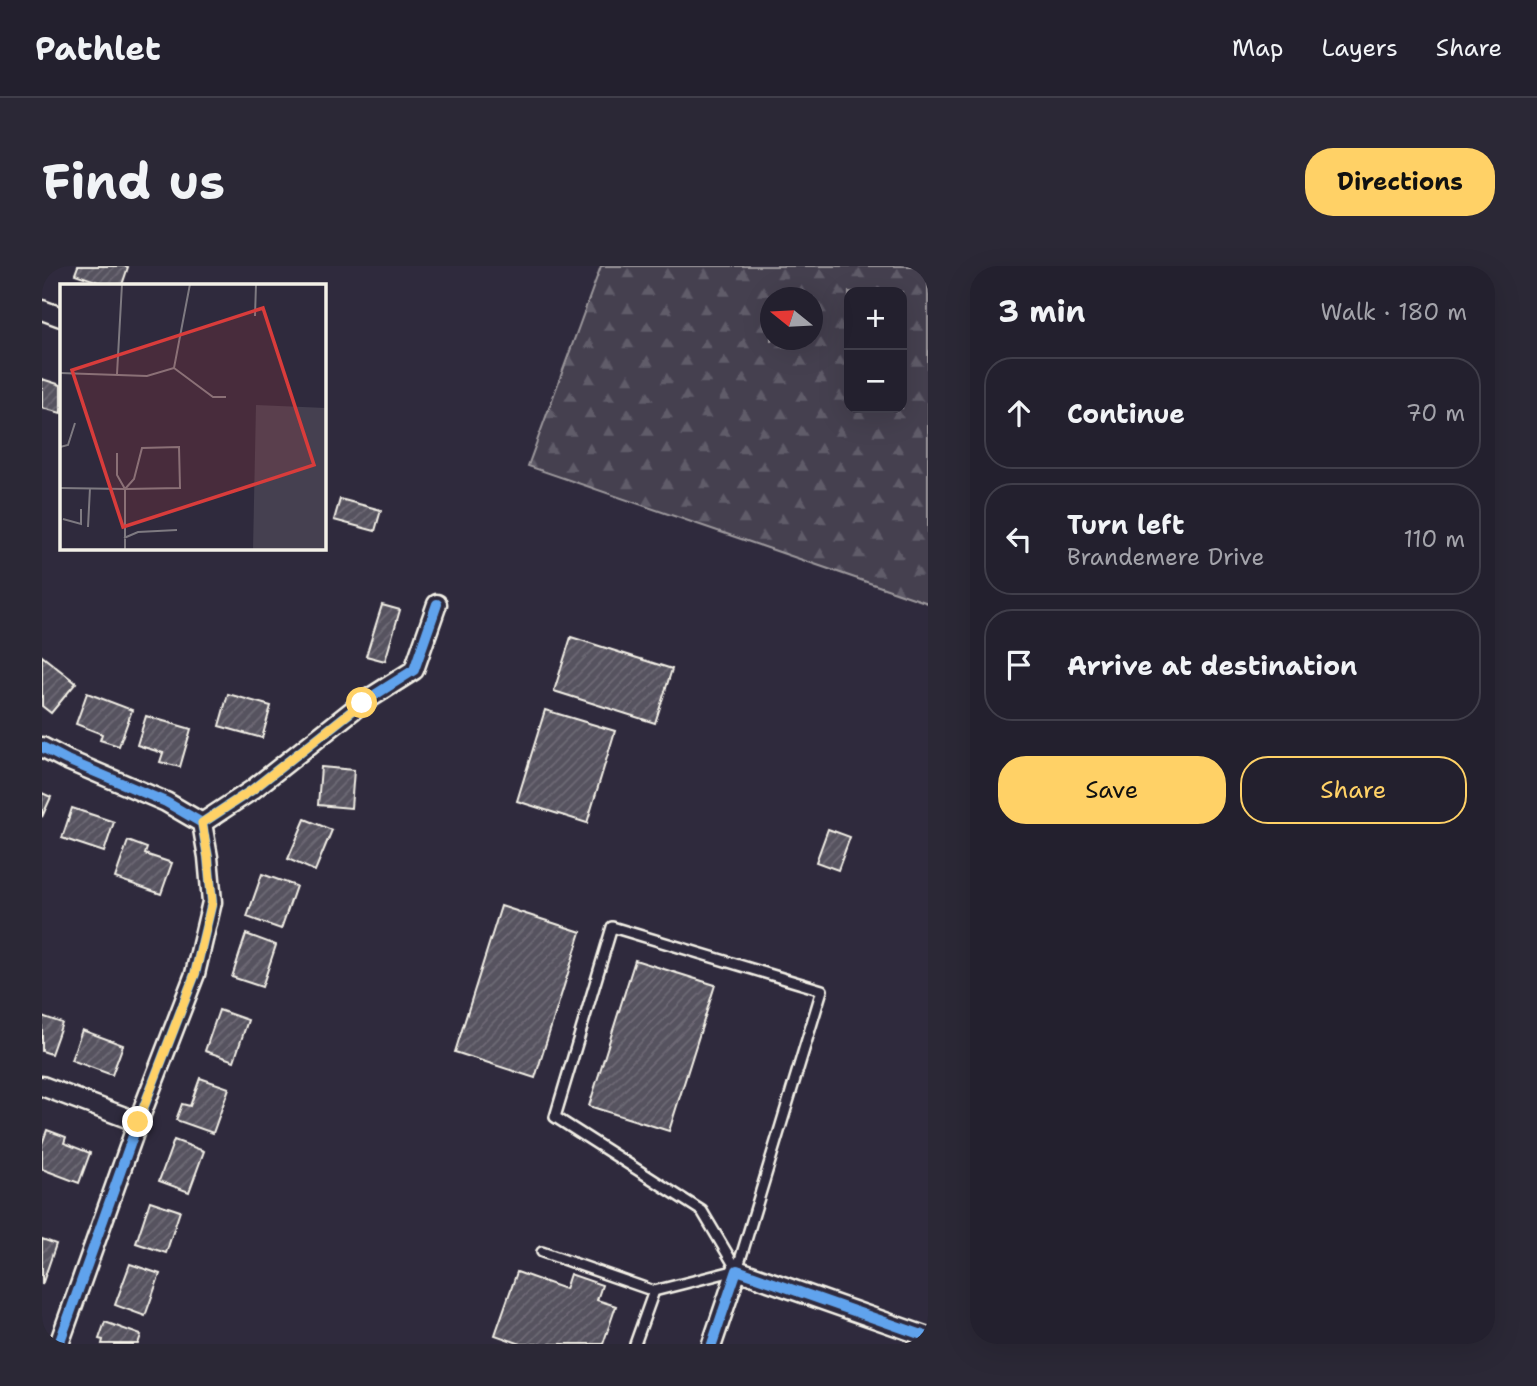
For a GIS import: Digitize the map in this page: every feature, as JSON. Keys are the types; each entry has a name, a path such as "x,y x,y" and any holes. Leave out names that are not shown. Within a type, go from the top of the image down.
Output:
{"street":[{"path":"42,310 60,317"},
{"path":"202,823 252,790 362,703 414,670 437,604"},
{"path":"42,747 166,802 202,823 212,902 195,974 138,1122 59,1344"},
{"path":"42,1086 138,1122"},
{"path":"712,1344 737,1270 928,1337"}],"lane":[{"path":"612,927 822,990 737,1270 702,1210 555,1117 612,927"},
{"path":"542,1252 654,1291 737,1270"},
{"path":"635,1344 654,1291"}],"green space":[{"path":"601,266 928,266 928,603 528,466"}],"building":[{"path":"78,266 128,267 122,284 104,284 75,274"},
{"path":"42,379 60,385 60,413 42,408"},
{"path":"340,499 381,510 375,531 334,520"},
{"path":"382,605 400,610 385,661 366,656"},
{"path":"571,637 672,669 655,723 554,691"},
{"path":"42,656 76,683 51,713 42,706"},
{"path":"87,693 132,710 119,746 100,740 102,734 76,724"},
{"path":"228,694 271,706 262,738 219,726"},
{"path":"545,710 615,731 587,823 517,801"},
{"path":"146,716 191,729 180,767 160,762 163,753 137,745"},
{"path":"321,767 354,770 351,808 318,805"},
{"path":"42,793 51,797 42,817"},
{"path":"72,808 114,822 104,852 62,838"},
{"path":"305,819 332,830 315,871 288,859"},
{"path":"828,829 850,837 838,870 816,862"},
{"path":"128,841 147,848 145,854 172,863 161,894 115,878"},
{"path":"262,874 296,886 281,929 247,917"},
{"path":"501,906 581,932 535,1078 455,1052"},
{"path":"246,934 276,945 262,987 232,977"},
{"path":"635,960 715,985 669,1131 589,1106"},
{"path":"219,1010 248,1020 234,1061 205,1051"},
{"path":"42,1016 62,1023 51,1054 42,1051"},
{"path":"82,1030 123,1045 112,1075 71,1060"},
{"path":"200,1078 229,1088 213,1133 176,1120 182,1104 190,1106"},
{"path":"47,1130 66,1137 64,1143 90,1153 79,1183 42,1169 42,1144"},
{"path":"174,1140 204,1151 189,1192 159,1181"},
{"path":"150,1201 180,1211 166,1253 136,1243"},
{"path":"42,1239 56,1244 42,1285"},
{"path":"130,1264 160,1274 145,1316 115,1305"},
{"path":"517,1272 565,1289 570,1274 602,1285 597,1300 616,1306 603,1344 521,1344 495,1335"},
{"path":"105,1322 141,1335 138,1344 102,1344 103,1340 99,1339"}],"cycle path":[{"path":"202,823 252,790 362,703 414,670 437,604"},
{"path":"42,747 166,802 202,823 212,902 195,974 138,1122 59,1344"},
{"path":"712,1344 737,1270 928,1337"}],"route":[{"path":"138,1122 195,974 212,902 202,823 252,790 362,703"}]}
